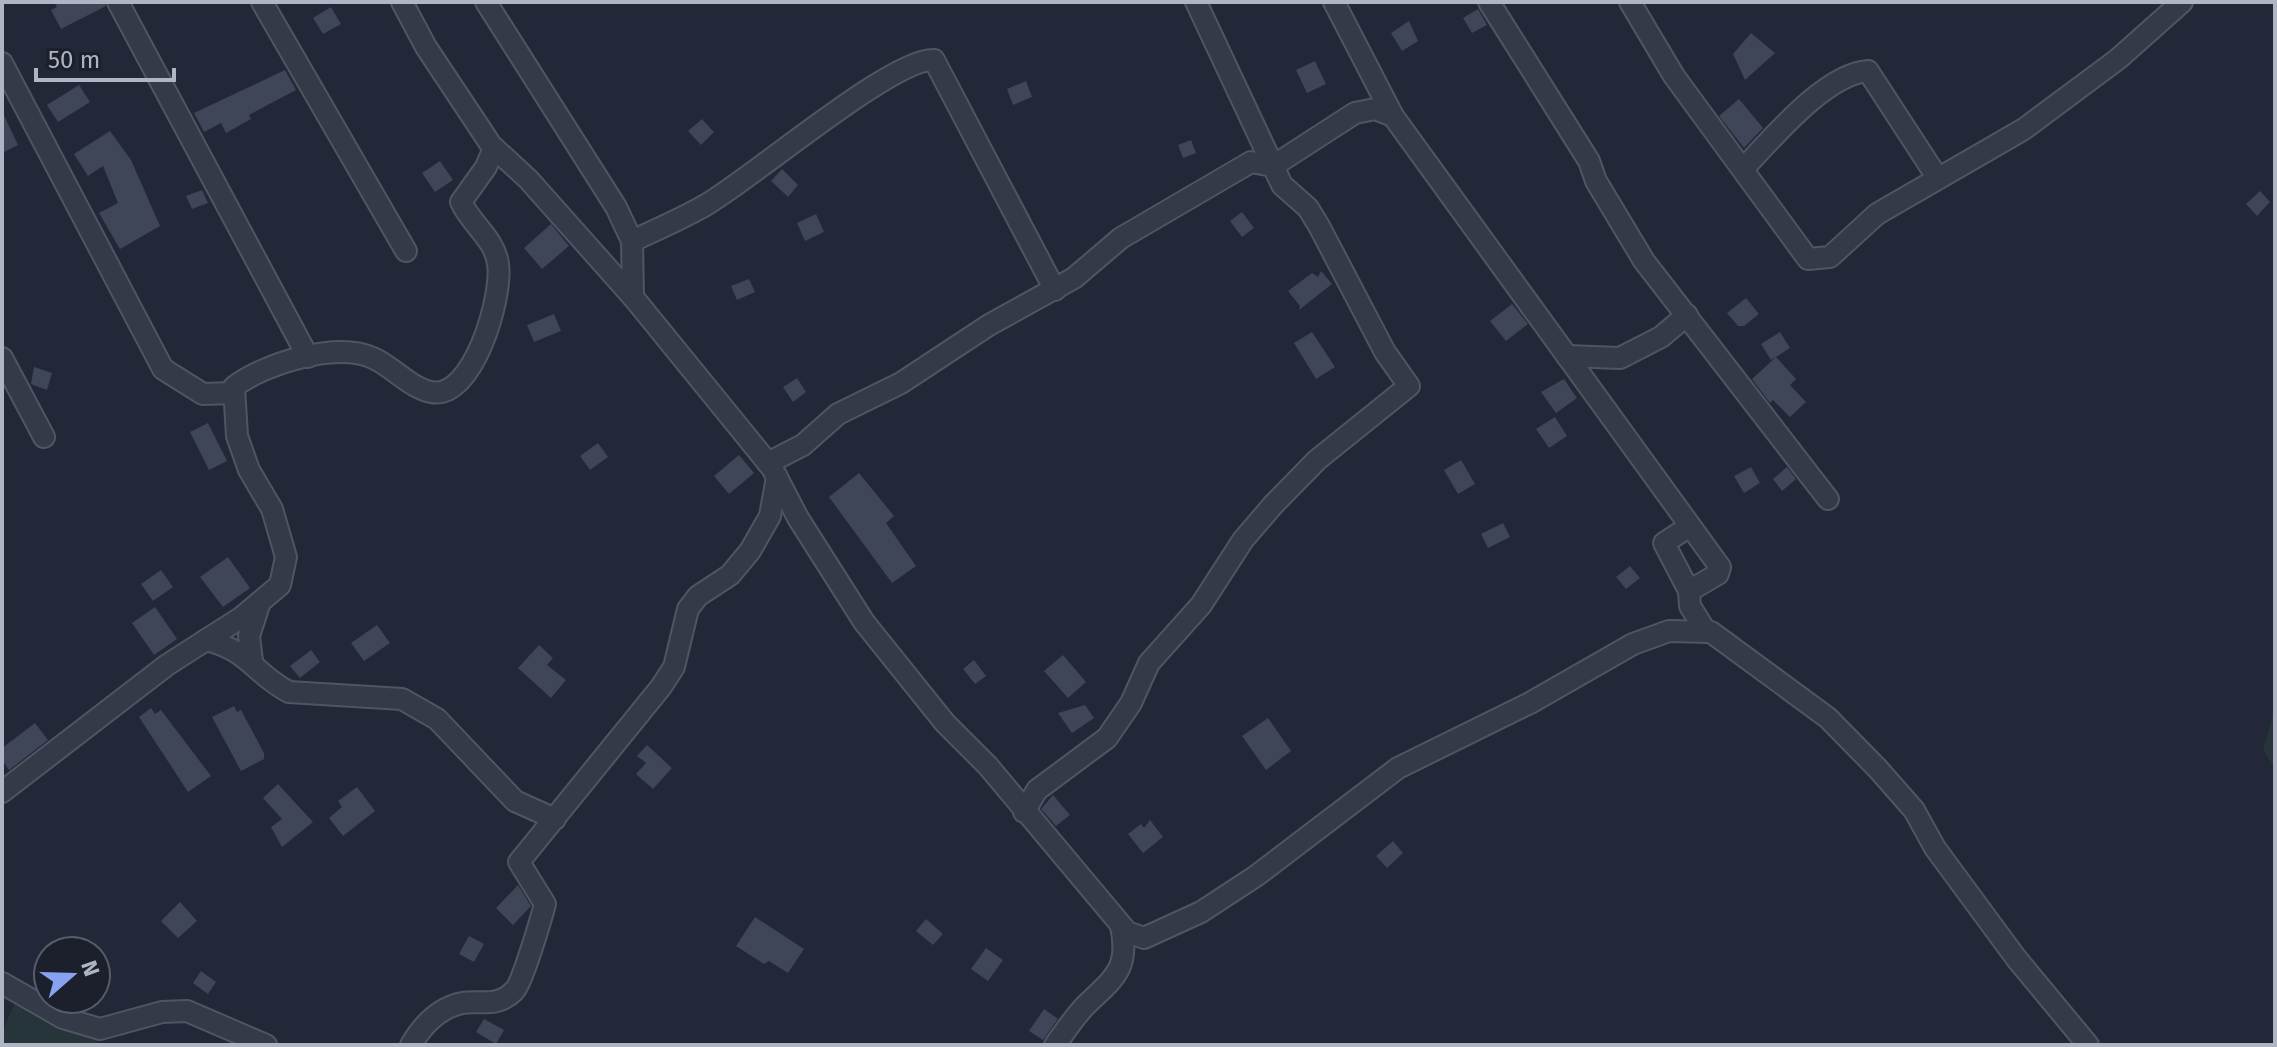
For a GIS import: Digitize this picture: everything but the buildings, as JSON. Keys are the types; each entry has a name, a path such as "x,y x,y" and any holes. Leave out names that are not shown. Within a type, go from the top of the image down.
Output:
{"street":[{"path":"118,2 308,357"},
{"path":"262,2 406,251"},
{"path":"402,2 426,47 494,148 528,179 633,297 772,470 798,518 864,622 945,723 988,766 1024,812 1104,901 1121,926 1125,945 1121,968 1105,989 1084,1007 1055,1045"},
{"path":"486,2 616,207 632,241 633,297"},
{"path":"1024,812 1037,790 1107,738 1131,703 1149,663 1201,605 1243,540 1273,505 1317,460 1409,386 1385,352 1308,208 1282,185 1196,2"},
{"path":"1334,2 1393,116 1720,567 1718,574 1689,591"},
{"path":"1489,2 1589,161 1596,181 1644,261 1828,499"},
{"path":"1630,2 1674,76 1808,259 1830,257 1877,214 2047,112 2118,59 2182,2"},
{"path":"632,241 706,205 771,156 899,72 922,59 934,60 1055,290"},
{"path":"2,63 163,369 203,394 234,393"},
{"path":"1743,169 1795,115 1853,72 1868,71 1937,177"},
{"path":"1251,162 1273,166 1355,113 1375,109 1393,116"},
{"path":"411,1045 422,1026 447,1009 463,1003 487,1005 513,993 523,979 528,952 545,904 519,862 629,730 674,667 688,609 698,596 730,575 750,551 770,516 772,470 838,414 911,377 989,325 1055,290 1129,233 1251,162 1261,141"},
{"path":"2,792 167,665 280,585 286,557 272,509 249,470 237,436 234,387 250,374 308,357 349,352 372,357 429,392 445,393 465,379 481,346 498,286 498,263 488,238 469,220 461,202 486,167 494,148"},
{"path":"1567,356 1620,358 1661,337 1687,315"},
{"path":"2,358 44,437"},
{"path":"1690,526 1664,543 1689,591 1690,606 1706,632 1828,718 1878,769 1914,810 1935,848 2016,958 2088,1045"},
{"path":"252,661 249,636 260,602"},
{"path":"1121,926 1144,938 1201,912 1256,876 1398,768 1530,703 1633,644 1669,631 1706,632"},
{"path":"206,640 228,645 252,661 273,684 289,692 402,699 437,719 515,801 555,819"},
{"path":"2,983 63,1018 100,1029 162,1012 187,1011 266,1045"}],"shaded area":[{"path":"2275,709 2275,769 2263,750"},
{"path":"15,1002 32,1010 32,1015 42,1015 104,1045 2,1045 2,1033"}]}
